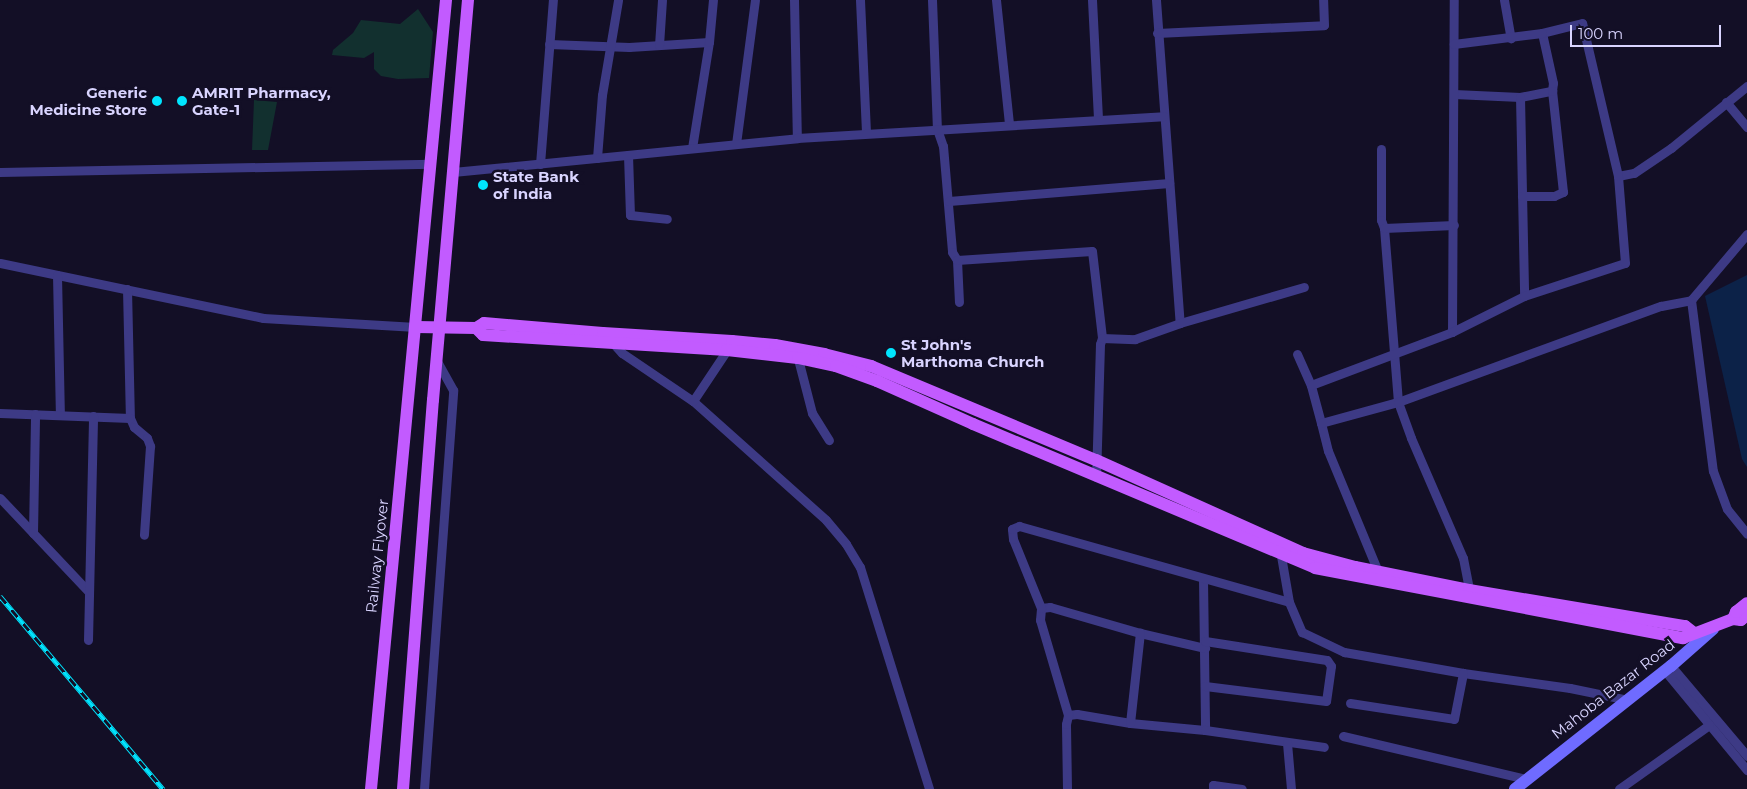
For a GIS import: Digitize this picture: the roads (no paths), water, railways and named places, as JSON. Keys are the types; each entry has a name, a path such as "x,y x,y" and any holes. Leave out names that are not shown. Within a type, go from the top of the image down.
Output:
{"main road":[{"name":"Railway Flyover","path":"371,789 446,0"},
{"path":"403,789 433,400 441,326 468,0"},
{"path":"416,327 476,328 484,322 604,333 732,341 870,366 1096,460 1279,549"},
{"path":"476,328 483,335 797,353 877,380 1096,477 1279,549 1302,553 1379,577 1683,638 1694,633 1713,629"},
{"path":"1379,577 1685,626 1694,633"},
{"name":"Mahoba Bazar Road","path":"1733,619 1736,612 1747,603"},
{"name":"Mahoba Bazar Road","path":"1713,629 1733,619 1741,620 1747,615"}],"street":[{"path":"540,164 553,0"},
{"path":"597,158 602,95 618,0"},
{"path":"659,45 662,0"},
{"path":"692,148 709,42 713,0"},
{"path":"736,144 755,0"},
{"path":"794,0 797,138"},
{"path":"860,0 866,133"},
{"path":"932,0 937,129 943,146 952,252 957,260 959,302"},
{"path":"996,0 1009,124"},
{"path":"1092,0 1098,120"},
{"path":"1156,0 1163,116 1180,323"},
{"path":"1157,33 1324,25 1323,0"},
{"path":"1452,332 1454,0"},
{"path":"1504,0 1511,38"},
{"path":"1311,385 1452,332 1524,296 1625,263 1618,176 1582,23 1542,34 1454,44"},
{"path":"1522,196 1554,196 1564,192 1552,91 1553,83 1542,34"},
{"path":"550,44 610,46 709,42"},
{"path":"1618,176 1634,173 1671,148 1747,86"},
{"path":"1454,94 1520,97 1552,91"},
{"path":"1520,97 1524,296"},
{"path":"1726,102 1747,127"},
{"path":"453,172 797,138 1163,116"},
{"path":"1381,149 1381,220 1384,228 1398,402 1411,438 1463,558 1469,590"},
{"path":"628,155 630,215 667,220"},
{"path":"0,172 431,164"},
{"path":"949,201 1169,183"},
{"path":"1384,228 1454,225"},
{"path":"1322,423 1398,402 1661,306 1691,300 1747,234"},
{"path":"957,260 1092,251 1102,338 1100,344 1096,477"},
{"path":"0,263 264,318 416,327"},
{"path":"57,275 60,415"},
{"path":"1102,338 1135,339 1180,323 1304,287"},
{"path":"126,289 130,418 134,427 147,438 150,446 144,535"},
{"path":"1691,300 1712,471 1727,510 1747,534"},
{"path":"604,333 622,353 693,401 826,520 851,552 860,567 929,789"},
{"path":"693,401 727,350"},
{"path":"797,353 812,413 829,440"},
{"path":"1297,354 1311,385 1328,451 1379,577"},
{"path":"424,789 453,390 437,361"},
{"path":"0,413 130,418"},
{"path":"33,533 34,414"},
{"path":"88,640 93,416"},
{"path":"0,498 89,592"},
{"path":"1067,789 1066,724 1068,715 1040,620 1041,608 1013,539 1012,529 1019,526 1290,602"},
{"path":"1279,549 1290,602 1302,632 1344,652 1463,673 1570,688 1628,700"},
{"path":"1203,579 1205,730"},
{"path":"1041,608 1050,607 1140,634 1327,660 1331,666 1326,701 1205,686"},
{"name":"Mahoba Bazar Road","path":"1515,789 1668,669 1713,629"},
{"path":"1130,723 1140,634"},
{"path":"1668,669 1709,725 1747,770"},
{"path":"1668,669 1747,756"},
{"path":"1350,703 1454,720 1463,673"},
{"path":"1068,715 1077,714 1130,723 1205,730 1324,747"},
{"path":"1619,789 1709,725"},
{"path":"1343,736 1527,779"},
{"path":"1288,743 1291,789"},
{"path":"1213,789 1213,785 1242,789"}],"water":[{"path":"1747,275 1747,467 1742,459 1705,296"}],"railway":[{"path":"0,596 163,789"}],"place":[{"name":"Generic Medicine Store","path":"157,101"},
{"name":"AMRIT Pharmacy, Gate-1","path":"182,101"},
{"name":"State Bank of India","path":"483,185"},
{"name":"St John's Marthoma Church","path":"891,353"}]}
